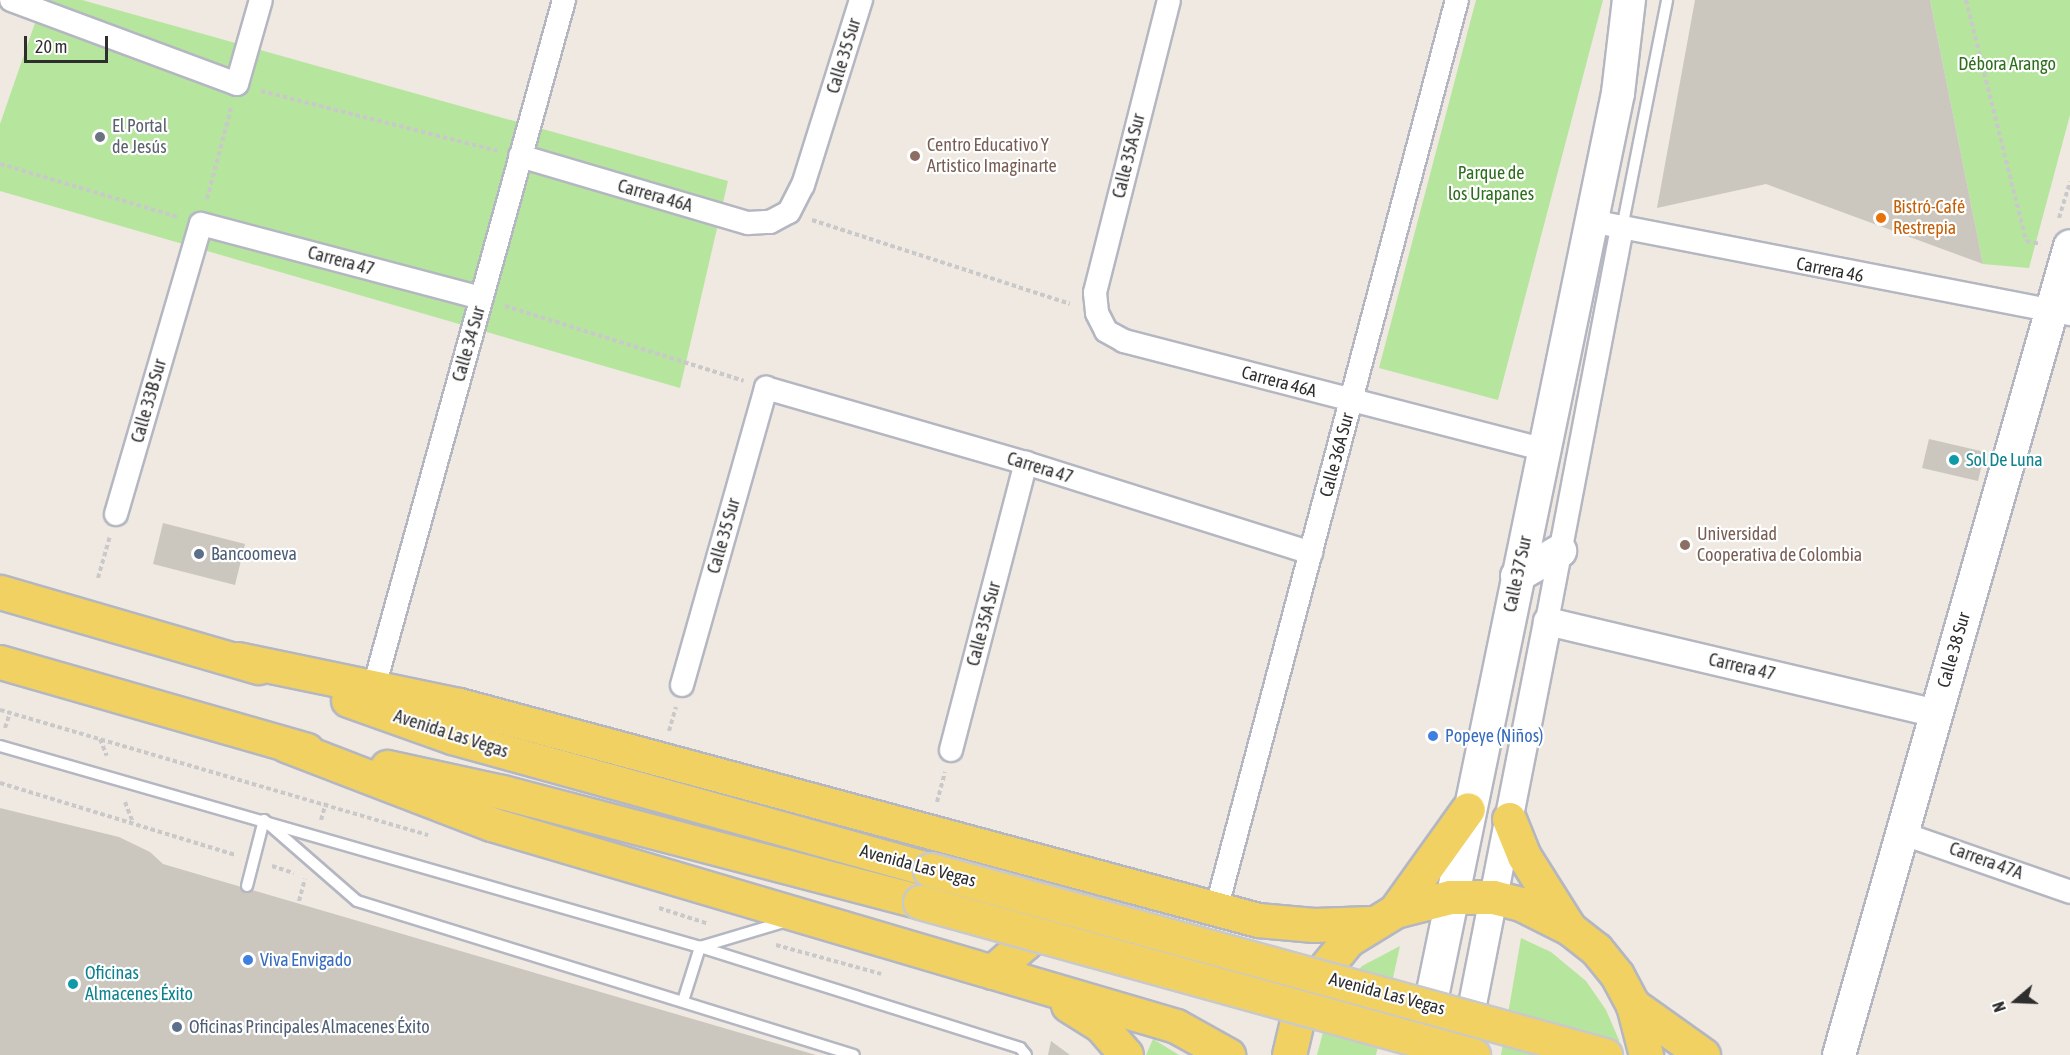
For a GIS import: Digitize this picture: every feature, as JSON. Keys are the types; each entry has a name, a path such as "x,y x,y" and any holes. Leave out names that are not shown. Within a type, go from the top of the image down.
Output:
{"main road":[{"name":"Calle 37 Sur","path":"1420,1055 1468,808 1618,93 1629,0"},
{"name":"Calle 37 Sur","path":"1618,93 1652,0"},
{"name":"Calle 38 Sur","path":"1839,1055 1936,713 2060,313 2060,246"},
{"path":"1517,576 1560,551"},
{"name":"Avenida Las Vegas","path":"0,592 237,659 452,737 1605,1055"},
{"name":"Avenida Las Vegas","path":"237,659 459,705 1216,910 1289,924 1383,917 1450,897 1493,897 1530,908 1569,928"},
{"name":"Avenida Las Vegas","path":"0,662 286,745 502,792 920,902 1473,1055"},
{"name":"Avenida Las Vegas","path":"286,745 491,824 1176,1026 1228,1055"},
{"path":"1289,1055 1299,1012 1311,985 1328,961 1383,917 1468,808"},
{"path":"1509,819 1524,856 1569,928 1596,949 1617,975 1633,1005 1646,1055"},
{"path":"992,972 1025,943 1042,915 1040,889 1024,858"},
{"path":"1036,985 1101,1026 1126,1055"},
{"path":"1633,1005 1703,1055"}],"street":[{"path":"11,0 237,84 261,0"},
{"name":"Calle 34 Sur","path":"374,687 564,0"},
{"name":"Calle 35 Sur","path":"789,212 803,184 861,0"},
{"name":"Calle 35A Sur","path":"1097,313 1095,293 1169,0"},
{"name":"Calle 36A Sur","path":"1216,910 1457,0"},
{"name":"Carrera 46A","path":"520,156 748,223 770,222 789,212"},
{"name":"Carrera 46","path":"1591,221 2060,313"},
{"name":"Carrera 47","path":"201,224 481,298"},
{"name":"Calle 33B Sur","path":"116,514 201,224"},
{"name":"Calle 37 Sur","path":"1462,1055 1622,228"},
{"name":"Carrera 46A","path":"1097,313 1106,331 1124,341 1544,450"},
{"name":"Calle 35 Sur","path":"682,685 766,388"},
{"name":"Carrera 47","path":"766,388 1026,463 1311,553"},
{"name":"Calle 35A Sur","path":"951,750 1026,463"},
{"name":"Carrera 47","path":"1547,621 1936,713"},
{"name":"Carrera 47A","path":"1901,833 2070,892"}],"lane":[{"path":"1622,228 1667,0"},
{"path":"0,746 700,947 1020,1048 1026,1055"},
{"path":"247,886 264,820"},
{"path":"264,820 357,901 854,1055"},
{"path":"700,947 803,916"},
{"path":"682,1000 700,947"}],"path":[{"path":"1966,0 2026,241 2060,246"},
{"path":"0,164 201,224 237,84 520,156"},
{"path":"789,212 1097,313"},
{"path":"481,298 766,388"},
{"path":"98,578 116,514"},
{"path":"935,809 951,750"},
{"path":"0,783 306,877"}],"green space":[{"path":"43,0 82,0 728,181 680,388 0,191 0,124"},
{"name":"Parque de los Urapanes","path":"1476,0 1603,0 1498,400 1379,368"},
{"name":"Débora Arango","path":"1930,0 2070,0 2070,115 2029,268 1983,264"},
{"path":"1521,938 1551,952 1586,981 1606,1010 1619,1040 1618,1055 1501,1055"},
{"path":"1400,946 1376,1055 1317,1055 1331,1002 1362,966"},
{"path":"1153,1039 1179,1055 1146,1055"}],"building":[{"path":"1695,0 1930,0 1983,264 1766,184 1657,208"},
{"name":"Sol De Luna","path":"1929,439 1985,452 1978,481 1922,468"},
{"name":"Bancoomeva","path":"163,523 245,544 235,585 153,564"},
{"name":"Viva Envigado","path":"0,808 119,837 150,852 163,864 816,1055 0,1055"},
{"path":"1051,1041 1070,1055 1048,1055"}],"place":[{"name":"El Portal de Jesús","path":"100,137"},
{"name":"Centro Educativo Y Artistico Imaginarte","path":"915,156"},
{"name":"Bistró-Café Restrepia","path":"1881,218"},
{"name":"Sol De Luna","path":"1954,460"},
{"name":"Universidad Cooperativa de Colombia","path":"1685,545"},
{"name":"Bancoomeva","path":"199,554"},
{"name":"Popeye (Niños)","path":"1433,736"},
{"name":"Viva Envigado","path":"248,960"},
{"name":"Oficinas Almacenes Éxito","path":"73,984"},
{"name":"Oficinas Principales Almacenes Éxito","path":"177,1027"}]}
